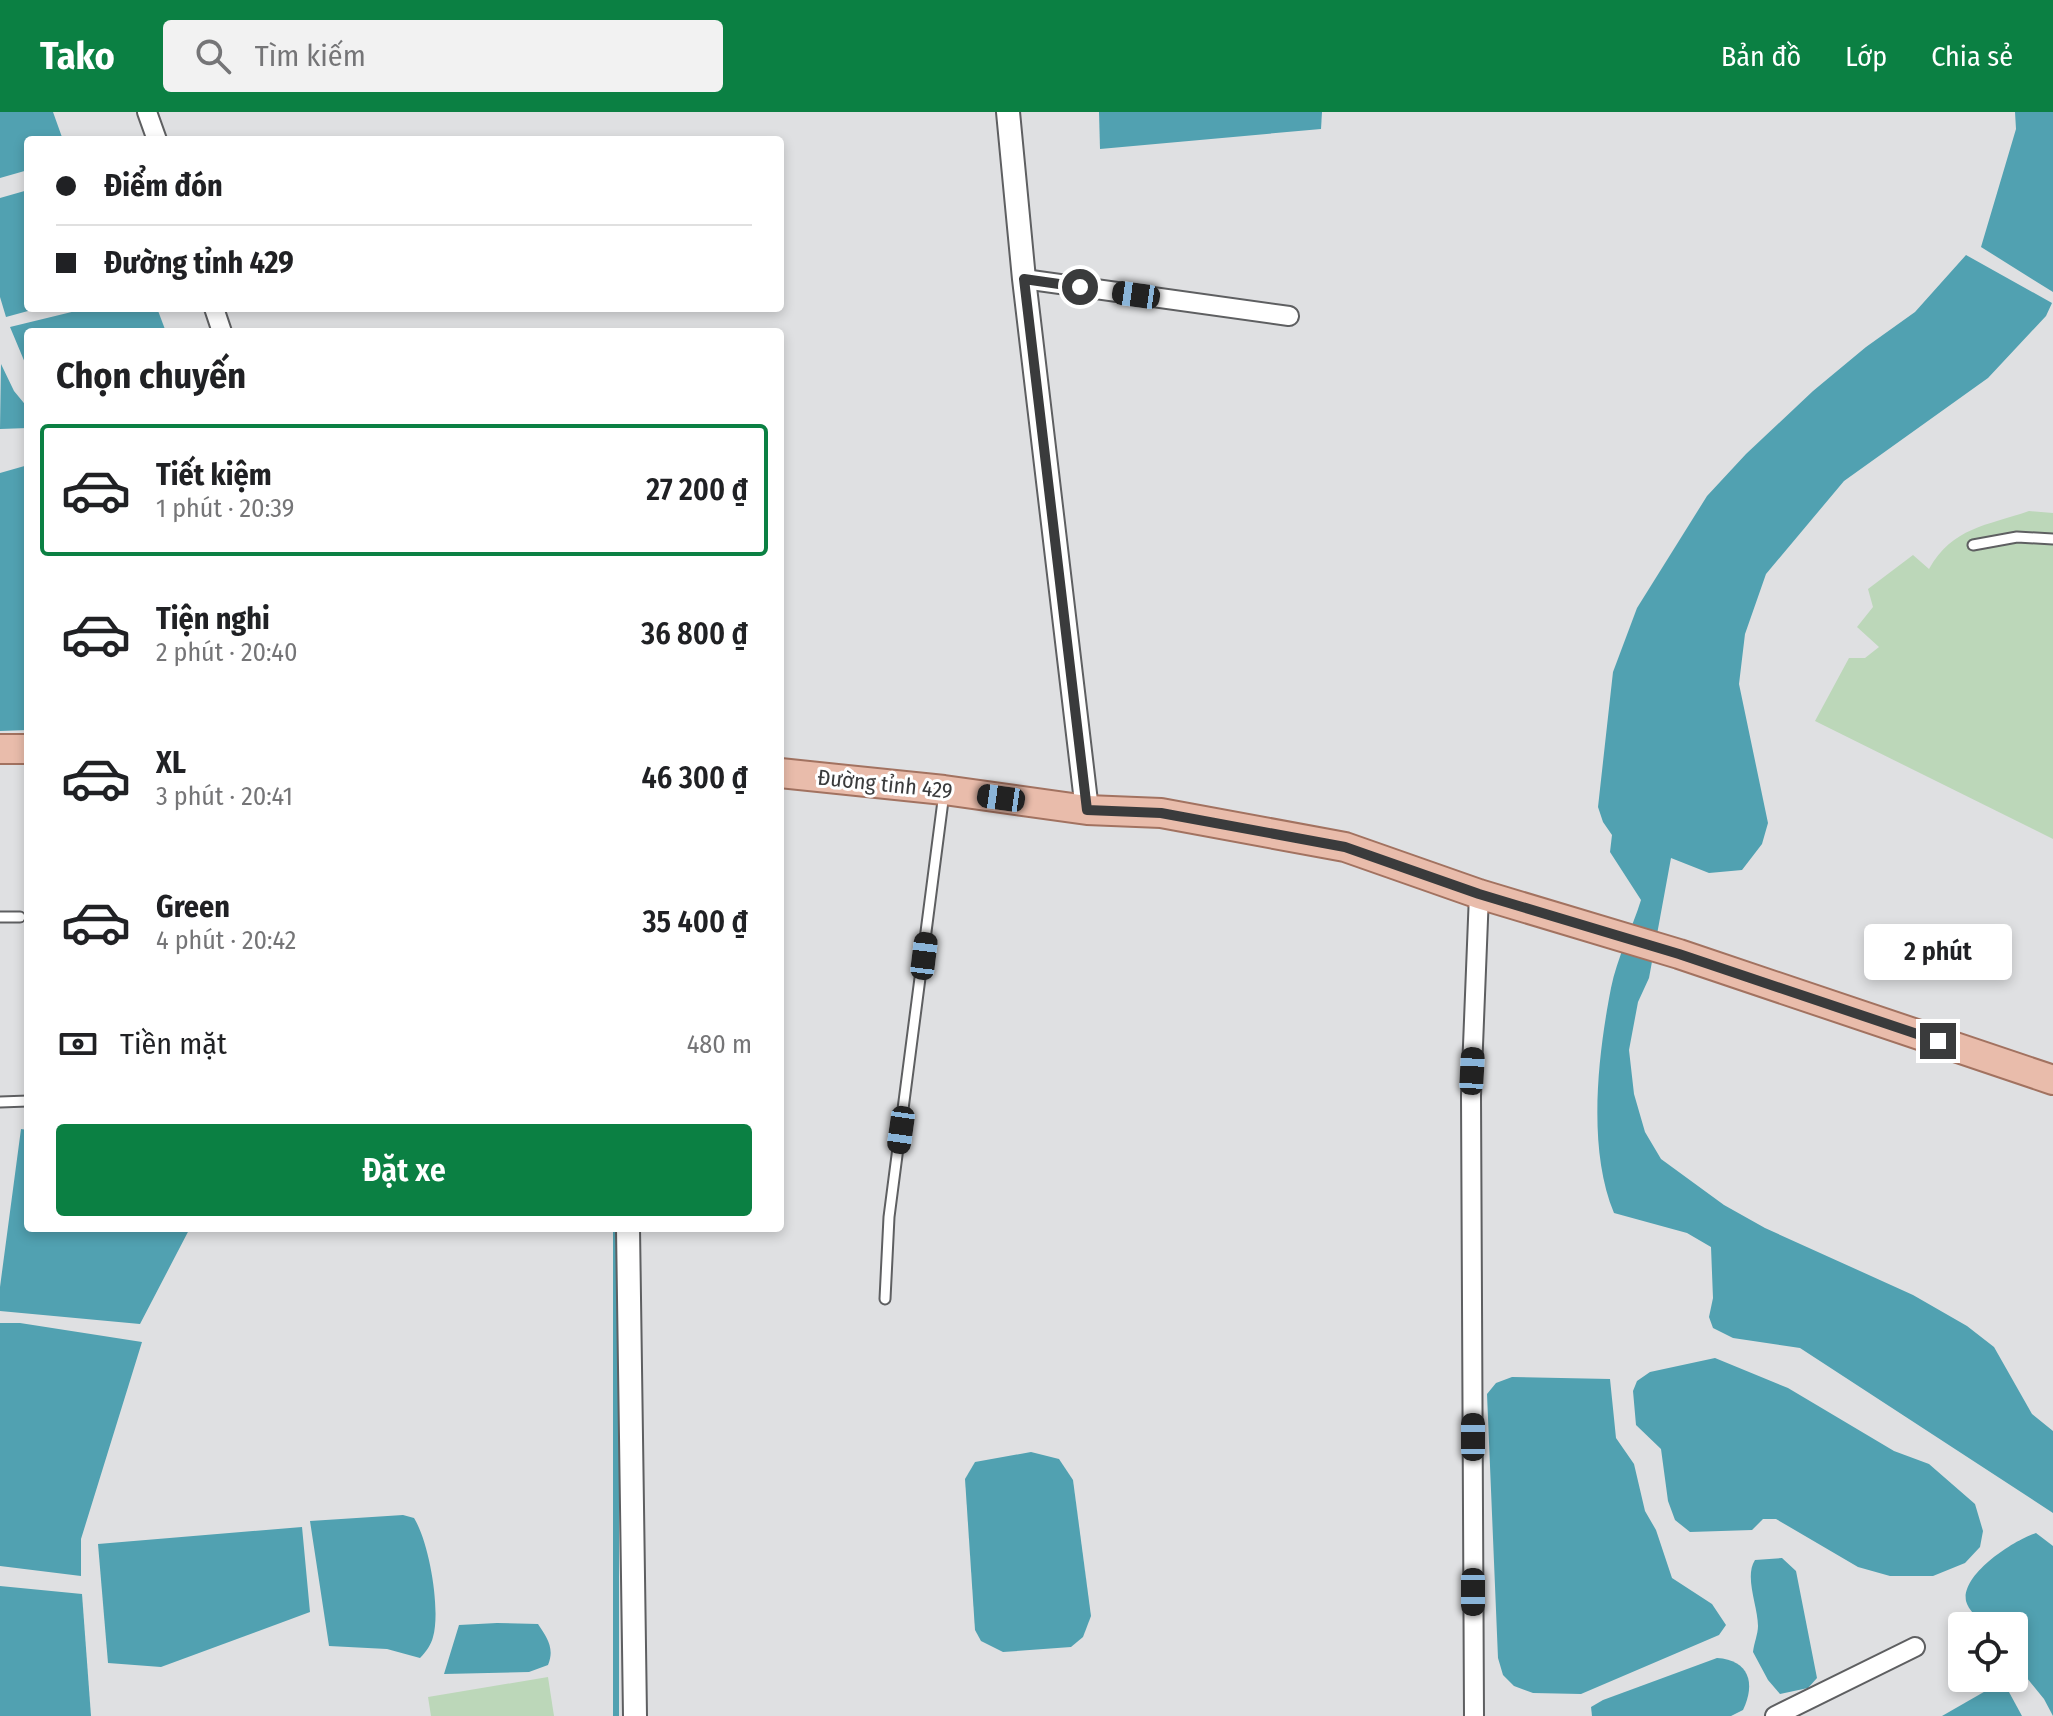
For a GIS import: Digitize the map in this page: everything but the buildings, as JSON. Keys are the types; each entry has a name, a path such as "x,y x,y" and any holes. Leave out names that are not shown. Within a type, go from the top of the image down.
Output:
{"main road":[{"path":"0,749 24,749"},
{"name":"Đường tỉnh 429","path":"784,773 944,790 1087,810 1161,813 1332,844 1479,894 1679,954 2053,1080"}],"street":[{"path":"147,112 156,136"},
{"path":"1008,112 1024,279 1087,810"},
{"path":"1024,279 1289,316"},
{"path":"1474,1716 1471,1096 1479,894"},
{"path":"628,1232 635,1716"},
{"path":"1775,1716 1915,1647"}],"lane":[{"path":"1973,545 2017,537 2053,539"},
{"path":"885,1299 889,1217 944,790"},
{"path":"0,917 20,917"},
{"path":"0,1102 24,1101"}],"green space":[{"path":"2029,511 2053,513 2053,839 1815,721 1849,658 1865,658 1879,647 1857,627 1873,607 1868,589 1913,555 1929,569 1938,555 1960,536"},
{"path":"548,1677 554,1716 431,1716 428,1697"}],"water":[{"path":"0,112 53,112 62,136 24,136 24,171 0,178"},
{"path":"1099,112 1322,112 1321,129 1100,149"},
{"path":"2015,112 2053,112 2053,292 1981,247 2016,129"},
{"path":"24,191 24,312 6,317 0,297 0,198"},
{"path":"1966,255 2052,303 2046,316 1988,378 1844,481 1766,574 1745,634 1739,684 1768,823 1762,844 1742,870 1709,873 1671,858 1649,978 1638,1002 1629,1050 1634,1094 1645,1132 1661,1159 1724,1205 1765,1228 1913,1295 1967,1326 1994,1347 2032,1414 2053,1431 2053,1513 1800,1348 1733,1338 1713,1328 1709,1317 1713,1298 1711,1247 1687,1233 1614,1213 1600,1160 1598,1101 1602,1042 1617,966 1641,900 1610,852 1612,835 1598,807 1613,672 1637,608 1707,496 1746,454 1813,391 1915,312"},
{"path":"72,312 158,312 164,328 24,328 24,360 10,327"},
{"path":"1,364 14,391 24,403 24,428 0,429"},
{"path":"24,466 24,730 0,731 0,473"},
{"path":"21,1129 24,1129 24,1232 188,1232 140,1324 0,1311 0,1287"},
{"path":"0,1323 20,1323 142,1342 81,1539 81,1576 0,1566"},
{"path":"1715,1358 1788,1388 1894,1451 1929,1464 1975,1504 1983,1531 1980,1547 1965,1563 1933,1576 1890,1576 1858,1567 1776,1519 1763,1519 1752,1530 1690,1532 1675,1520 1668,1501 1661,1449 1636,1425 1633,1391 1637,1381 1650,1372"},
{"path":"1512,1377 1610,1379 1616,1438 1634,1464 1645,1511 1656,1530 1672,1578 1712,1604 1726,1625 1719,1635 1581,1694 1533,1693 1514,1686 1503,1675 1498,1658 1487,1394 1496,1383"},
{"path":"1031,1452 1059,1459 1073,1480 1091,1616 1083,1637 1071,1647 1003,1652 981,1641 975,1630 965,1479 975,1462"},
{"path":"403,1515 414,1518 429,1559 436,1610 430,1646 420,1658 387,1649 329,1646 310,1521"},
{"path":"302,1527 310,1612 161,1667 108,1663 98,1544"},
{"path":"2036,1533 2053,1546 2053,1716 2028,1679 2028,1612 1972,1612 1966,1601 1967,1591 1980,1569 2015,1543"},
{"path":"1782,1558 1796,1571 1817,1678 1808,1688 1780,1694 1768,1680 1753,1652 1758,1626 1751,1575 1755,1560"},
{"path":"0,1586 82,1594 91,1716 0,1716"},
{"path":"538,1624 550,1648 548,1665 529,1672 444,1674 459,1625"},
{"path":"1717,1658 1743,1668 1749,1682 1743,1710 1731,1716 1592,1716 1591,1707 1603,1700"},
{"path":"1984,1692 2009,1692 2022,1716 1942,1716"}],"waterway":[{"path":"616,1232 616,1716"}],"route":[{"path":"1080,287 1024,279 1087,810 1161,813 1345,847 1479,894 1679,954 1938,1041"}]}
